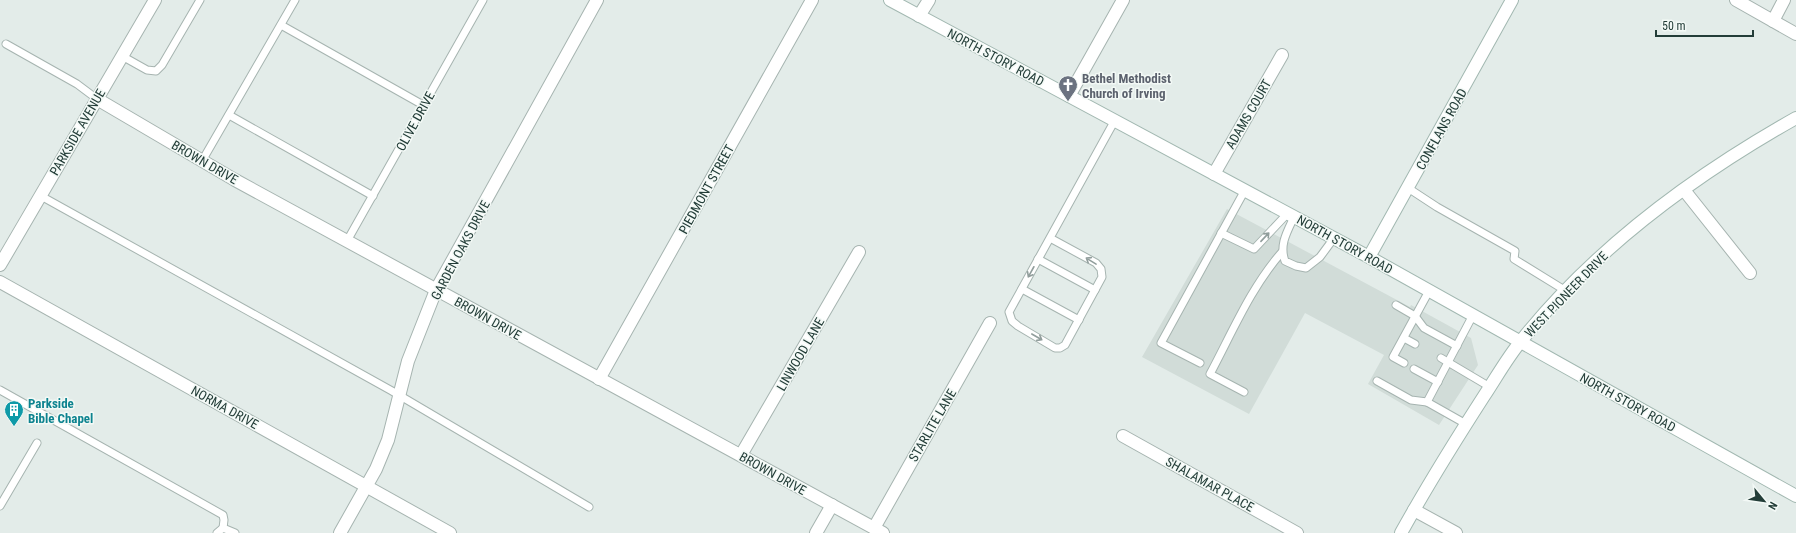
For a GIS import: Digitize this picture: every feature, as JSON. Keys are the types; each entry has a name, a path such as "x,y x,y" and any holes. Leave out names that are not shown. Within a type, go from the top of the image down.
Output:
{"street":[{"name":"PARKSIDE AVENUE","path":"0,265 155,0"},
{"name":"GARDEN OAKS DRIVE","path":"340,533 376,469 388,440 408,360 436,290 597,0"},
{"name":"PIEDMONT STREET","path":"599,379 812,0"},
{"name":"NORTH STORY ROAD","path":"890,0 1369,257 1796,496"},
{"path":"919,16 929,0"},
{"path":"1069,96 1123,0"},
{"name":"CONFLANS ROAD","path":"1369,257 1512,0"},
{"path":"1736,0 1796,34"},
{"path":"1773,21 1784,0"},
{"name":"ADAMS COURT","path":"1214,174 1282,55"},
{"name":"BROWN DRIVE","path":"97,99 202,161 599,379 742,455 878,531"},
{"name":"WEST PIONEER DRIVE","path":"1401,533 1466,424 1520,342 1566,291 1611,247 1650,214 1725,161 1796,118"},
{"path":"1684,190 1750,273"},
{"name":"LINWOOD LANE","path":"742,455 859,252"},
{"name":"NORMA DRIVE","path":"0,282 450,533"},
{"name":"STARLITE LANE","path":"878,531 990,323"},
{"name":"SHALAMAR PLACE","path":"1123,436 1297,533"},
{"path":"816,533 832,505"},
{"path":"1414,510 1456,533"}],"lane":[{"path":"122,56 147,70 156,71 162,65 200,0"},
{"path":"202,161 295,0"},
{"name":"OLIVE DRIVE","path":"347,241 482,0"},
{"path":"280,25 423,105"},
{"path":"6,44 77,84 97,99"},
{"path":"229,115 373,196"},
{"path":"1050,238 1096,263 1101,269 1102,277 1065,345 1060,348 1055,348 1012,321 1009,312 1115,120"},
{"path":"1408,188 1437,207 1516,251 1514,260 1566,291"},
{"path":"1200,363 1161,343 1244,190"},
{"path":"41,196 400,396 589,507"},
{"path":"1221,233 1254,249 1291,215"},
{"path":"1291,215 1282,252 1285,261 1296,266 1306,268 1320,257 1334,238"},
{"path":"1244,392 1210,374 1252,294 1271,264 1282,252"},
{"path":"1038,259 1095,290"},
{"path":"1022,289 1079,320"},
{"path":"1404,363 1393,357 1429,291"},
{"path":"1396,305 1415,316 1424,328 1457,346"},
{"path":"1427,402 1473,316"},
{"path":"1404,338 1415,344"},
{"path":"1441,358 1490,388"},
{"path":"1414,369 1438,382"},
{"path":"1377,381 1411,400 1427,402 1466,424"},
{"path":"0,390 223,515 224,520 220,531 235,533"},
{"path":"0,506 37,443"}],"shaded area":[{"path":"1227,209 1471,338 1478,365 1439,425 1368,384 1384,355 1305,313 1249,414 1142,357"}],"place":[{"name":"Bethel Methodist Church of Irving","path":"1068,102"},
{"name":"Parkside Bible Chapel","path":"14,427"}]}
